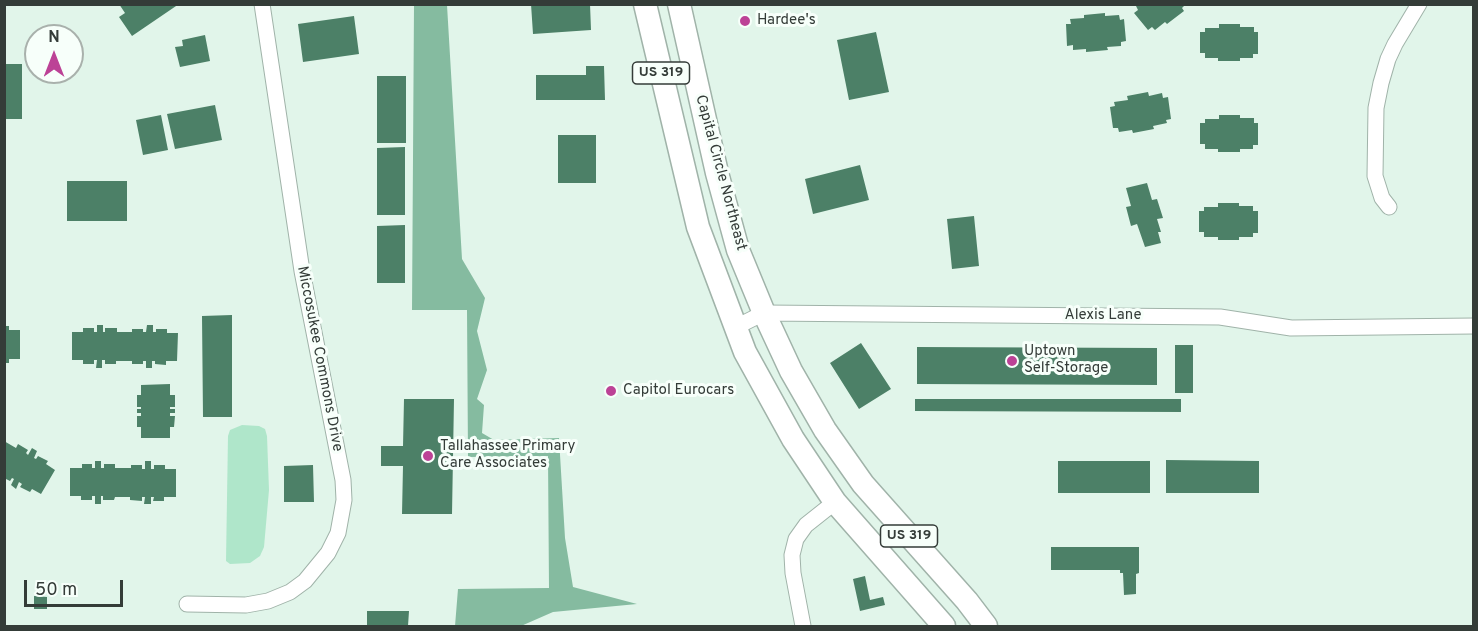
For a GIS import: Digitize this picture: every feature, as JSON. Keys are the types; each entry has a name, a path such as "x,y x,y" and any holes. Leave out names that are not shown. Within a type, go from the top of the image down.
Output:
{"main road":[{"name":"US 319","path":"645,4 698,226 734,328 762,386 793,439 835,502 944,627"},
{"name":"Capital Circle Northeast","path":"679,4 703,113 738,250 791,371 825,430 863,484 967,601 987,627"},
{"path":"673,125 703,113"},
{"path":"835,502 863,484"}],"street":[{"name":"Miccosukee Commons Drive","path":"187,604 246,605 268,601 290,592 305,581 328,553 338,533 342,514 343,480 302,271 262,4"},
{"path":"1389,207 1382,198 1375,176 1376,108 1388,59 1419,4"},
{"name":"Alexis Lane","path":"734,328 764,313 1220,317 1291,328 1473,326"},
{"path":"803,627 793,573 792,555 796,539 806,525 835,502"}],"shaded area":[{"path":"414,5 447,5 462,259 485,298 477,331 487,370 477,399 484,405 482,433 494,440 559,438 565,538 573,587 637,604 553,612 521,626 455,626 458,589 549,588 548,456 468,457 467,310 412,310"},
{"path":"242,425 259,426 265,429 269,490 264,547 260,556 250,563 230,564 226,561 228,436 230,430"}],"building":[{"path":"119,4 179,4 132,36 119,17 125,13"},
{"path":"531,4 590,4 591,30 533,34"},
{"path":"1138,4 1186,4 1182,8 1184,11 1167,24 1165,22 1155,30 1152,27 1148,30 1134,13 1138,10 1136,6"},
{"path":"1105,13 1105,16 1119,15 1120,20 1124,19 1126,41 1121,42 1121,46 1086,52 1086,49 1073,50 1073,45 1067,46 1066,24 1071,24 1070,19"},
{"path":"354,16 359,54 303,62 298,24"},
{"path":"1219,24 1254,27 1254,32 1258,32 1258,54 1253,54 1253,58 1240,58 1240,61 1218,61 1218,58 1205,58 1205,53 1200,53 1200,32 1205,32 1205,28 1219,28"},
{"path":"876,32 889,92 849,100 837,40"},
{"path":"205,35 210,61 180,67 175,47 183,46 182,40"},
{"path":"4,64 22,64 22,119 4,119"},
{"path":"586,66 604,66 605,100 536,100 536,75 586,75"},
{"path":"377,76 406,76 406,143 377,143"},
{"path":"1148,92 1149,96 1162,93 1163,98 1168,97 1171,119 1166,120 1167,123 1153,126 1154,129 1133,133 1132,130 1119,132 1118,128 1113,128 1110,107 1115,106 1114,102 1128,100 1127,96"},
{"path":"215,105 222,140 175,149 167,114"},
{"path":"161,115 168,150 143,155 136,120"},
{"path":"1219,115 1254,118 1254,123 1258,123 1258,145 1253,145 1253,149 1240,149 1240,152 1218,152 1218,149 1205,149 1205,144 1200,144 1200,123 1205,123 1205,119 1219,119"},
{"path":"558,135 596,135 596,183 558,183"},
{"path":"405,147 405,215 377,215 377,148"},
{"path":"860,165 869,200 813,214 805,179"},
{"path":"67,181 127,181 127,221 67,221"},
{"path":"1147,183 1152,200 1157,199 1163,218 1157,219 1161,232 1158,232 1161,243 1145,247 1137,224 1131,226 1126,207 1131,206 1126,188"},
{"path":"1218,203 1253,206 1253,211 1258,211 1258,233 1253,233 1253,237 1239,237 1239,240 1204,237 1204,232 1199,232 1199,211 1204,211 1204,207 1218,207"},
{"path":"974,216 979,266 952,269 947,219"},
{"path":"405,225 405,283 377,283 377,226"},
{"path":"232,315 232,417 203,417 202,316"},
{"path":"97,325 103,325 103,332 105,328 117,328 117,332 143,329 143,332 146,332 147,325 153,325 153,332 156,332 156,329 167,329 167,333 178,333 177,361 166,361 166,365 155,364 155,361 152,361 152,368 146,368 146,361 143,361 143,364 116,361 116,364 105,364 105,360 102,360 102,368 96,368 97,360 94,360 94,364 83,364 83,360 72,360 72,332 83,332 83,328 94,328 94,332 97,332"},
{"path":"4,326 9,326 9,330 20,330 20,359 9,359 9,363 4,363"},
{"path":"861,343 891,389 859,409 830,363"},
{"path":"1175,345 1193,345 1193,393 1175,393"},
{"path":"917,347 1157,348 1157,385 917,384"},
{"path":"170,384 170,395 175,395 175,407 170,407 170,409 175,409 175,413 170,413 170,416 175,416 174,427 170,427 170,438 141,438 141,427 137,427 137,416 141,416 141,413 137,413 137,409 141,407 137,407 137,395 141,395 141,385"},
{"name":"Tallahassee Primary Care Associates","path":"404,399 454,399 452,514 402,514 403,466 381,466 381,446 403,446"},
{"path":"915,399 1181,399 1181,412 915,411"},
{"path":"4,441 16,448 18,444 28,450 26,453 28,455 32,448 37,451 34,458 38,456 48,461 46,464 55,470 41,494 32,489 30,492 20,487 22,484 19,482 16,489 11,485 14,479 10,481 4,478"},
{"path":"1166,460 1259,461 1259,493 1166,493"},
{"path":"95,461 101,461 101,468 104,468 104,464 115,464 115,468 142,465 142,469 145,469 145,461 151,461 151,469 154,469 154,465 165,465 165,469 176,469 176,497 164,497 164,501 153,501 154,497 151,497 151,504 144,504 145,497 142,497 142,501 130,500 130,497 103,500 101,496 101,504 95,504 95,496 92,496 92,500 81,500 81,496 70,496 70,468 82,468 82,464 92,464 92,468 95,468"},
{"path":"1058,461 1150,461 1150,493 1058,493"},
{"path":"313,465 314,502 284,502 284,466"},
{"path":"1051,547 1139,547 1136,594 1124,595 1123,573 1120,573 1120,570 1051,570"},
{"path":"865,576 870,600 883,597 885,605 860,611 853,579"},
{"path":"34,596 47,597 47,609 34,609"},
{"path":"367,611 409,611 408,626 367,626"}],"place":[{"name":"Hardee's","path":"745,21"},
{"name":"Uptown Self-Storage","path":"1012,361"},
{"name":"Capitol Eurocars","path":"611,391"},
{"name":"Tallahassee Primary Care Associates","path":"428,456"}]}
